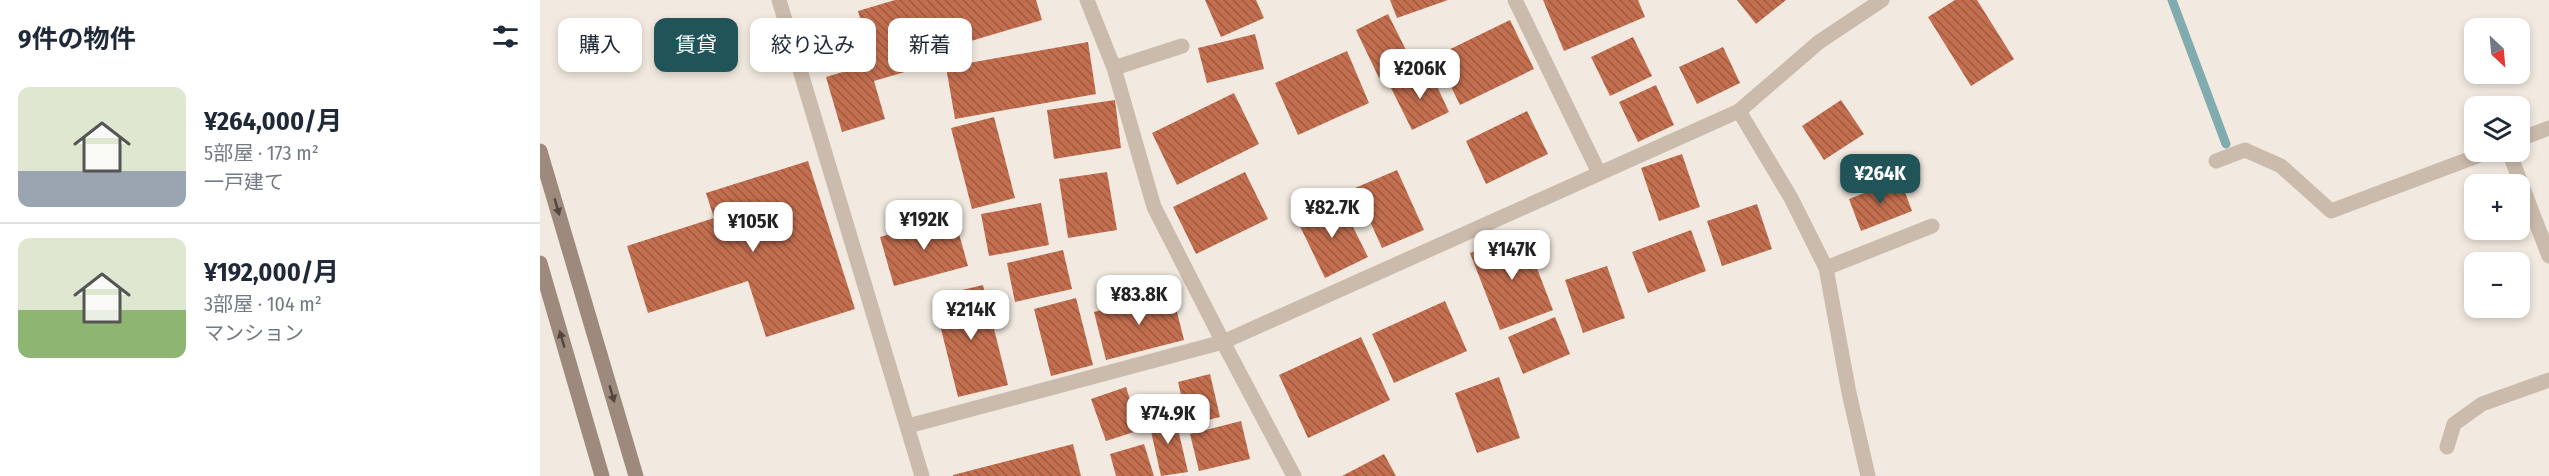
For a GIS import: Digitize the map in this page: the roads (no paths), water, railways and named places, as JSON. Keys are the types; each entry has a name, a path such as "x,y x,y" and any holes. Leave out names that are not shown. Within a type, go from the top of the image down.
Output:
{"street":[{"path":"779,0 922,476"},
{"path":"1087,0 1114,68 1154,207 1294,476"},
{"path":"1515,0 1599,173"},
{"path":"908,426 1223,342 1739,111 1819,42 1882,0"},
{"path":"1114,68 1182,46"},
{"path":"1739,111 1791,198 1826,268 1849,393 1868,476"},
{"path":"2530,135 2549,128"},
{"path":"2216,162 2245,150 2282,166 2331,211 2464,161"},
{"path":"540,151 636,476"},
{"path":"2513,162 2549,256"},
{"path":"1826,268 1932,226"},
{"path":"540,263 602,476"},
{"path":"2447,447 2454,424 2482,404 2549,380"}],"waterway":[{"path":"2172,0 2226,144"}]}
